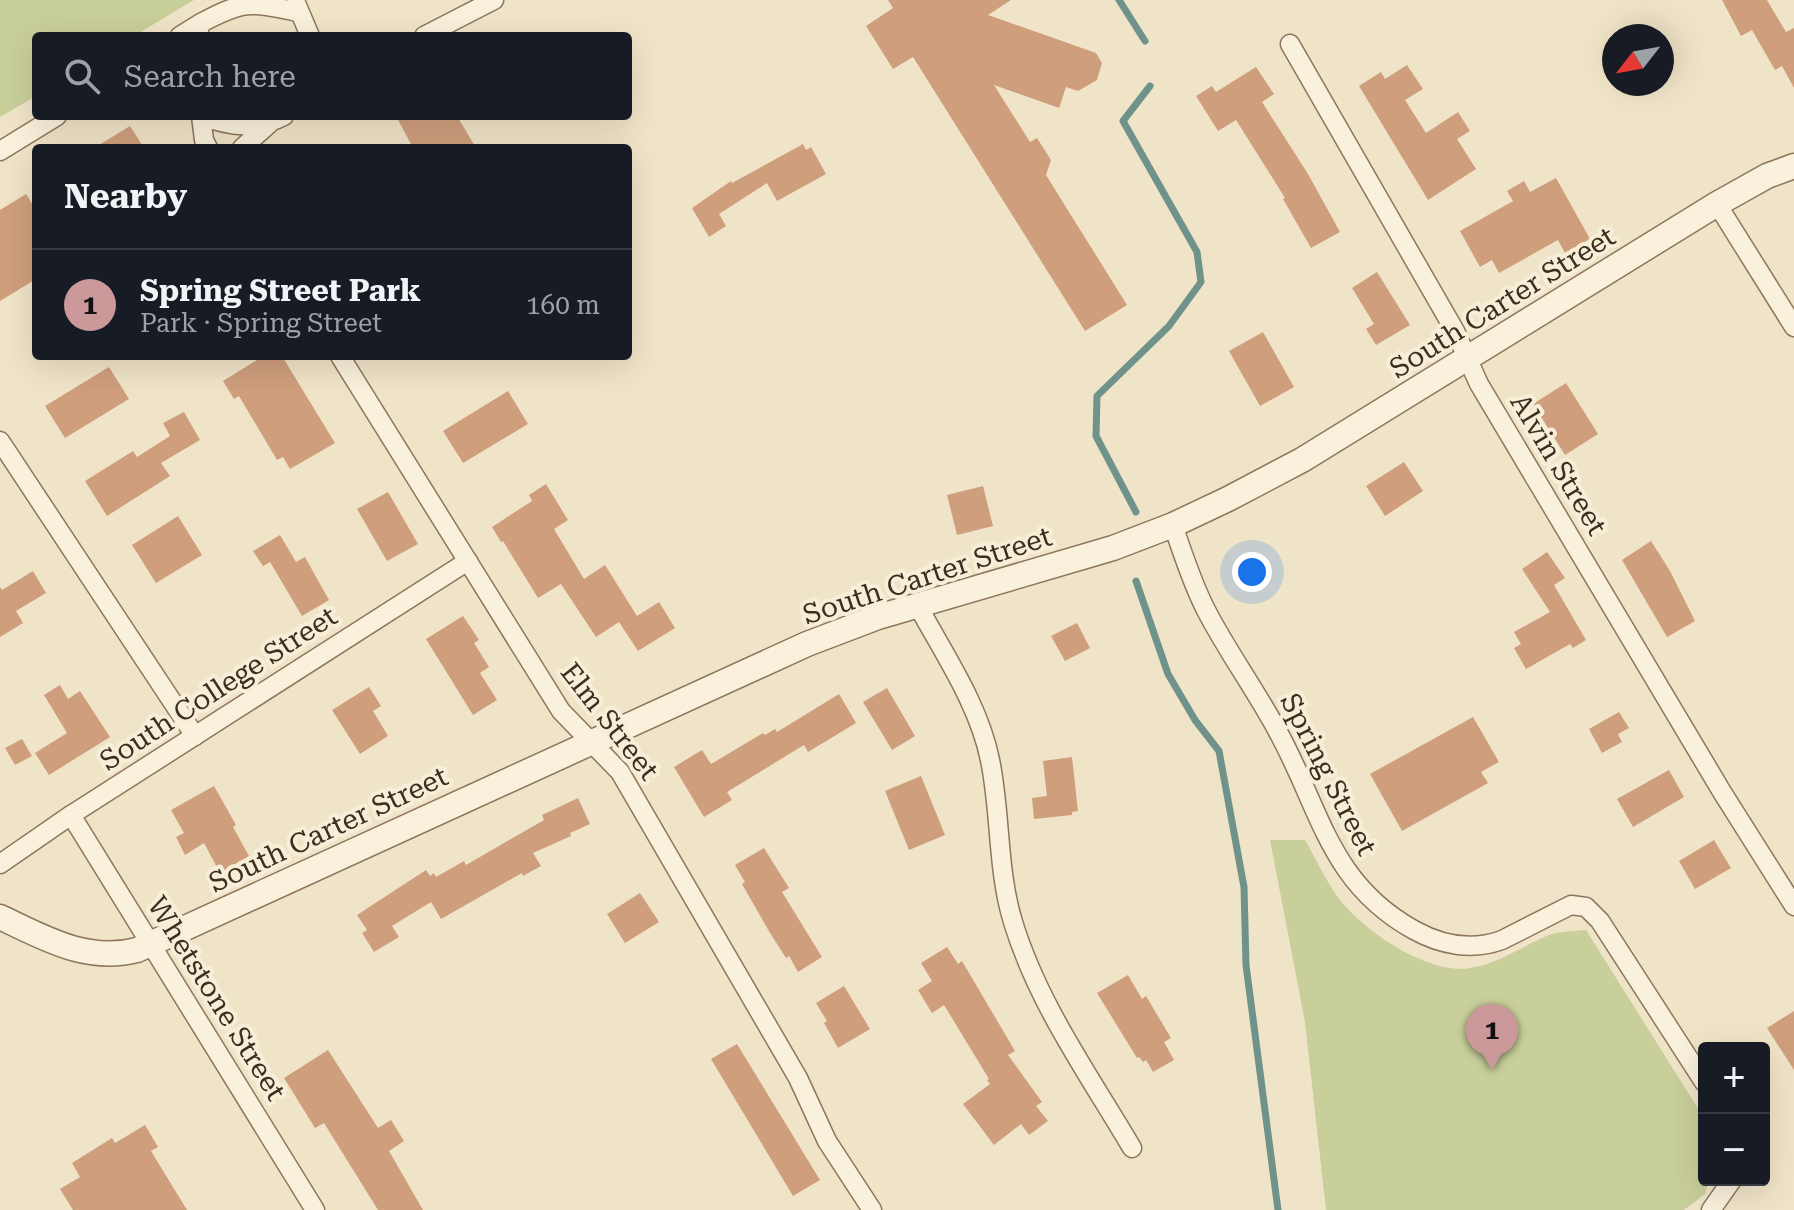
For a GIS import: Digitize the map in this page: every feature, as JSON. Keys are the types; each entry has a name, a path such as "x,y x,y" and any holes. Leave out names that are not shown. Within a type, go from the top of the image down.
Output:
{"street":[{"path":"432,32 494,0"},
{"path":"199,30 234,3 297,6 312,32"},
{"name":"Alvin Street","path":"1290,44 1447,317 1479,384 1722,792 1794,906"},
{"path":"0,151 50,120"},
{"path":"202,120 206,144"},
{"path":"215,120 236,126 276,120"},
{"path":"247,144 276,120"},
{"name":"South Carter Street","path":"0,917 58,944 92,953 122,954 151,944 820,639 878,617 1113,548 1173,525 1302,460 1717,204 1767,176 1794,166"},
{"path":"1717,204 1794,327"},
{"name":"Elm Street","path":"342,360 561,711 620,772 798,1078 827,1141 872,1210"},
{"path":"0,441 195,736"},
{"name":"Spring Street","path":"1173,525 1206,609 1278,732 1332,848 1366,895 1393,918 1424,936 1467,946 1490,945 1571,905 1586,907 1600,921 1698,1073"},
{"name":"South College Street","path":"0,864 71,815 468,561"},
{"path":"918,606 977,717 985,739 994,783 1007,895 1029,966 1050,1011 1132,1148"},
{"name":"Whetstone Street","path":"71,815 315,1210"},
{"path":"1711,1210 1728,1186"}],"green space":[{"path":"0,0 194,0 141,32 32,32 32,98 0,117"},
{"path":"1270,840 1305,840 1335,893 1359,920 1395,946 1434,964 1453,968 1481,966 1549,935 1586,930 1698,1108 1698,1186 1707,1186 1705,1194 1684,1210 1326,1210 1305,1022"}],"building":[{"path":"888,0 1011,0 988,15 1096,53 1102,63 1097,80 1078,91 1066,87 1059,108 994,85 1030,142 1037,138 1051,160 1046,175 1127,305 1085,331 913,57 893,69 866,26 893,8"},
{"path":"1722,0 1767,0 1786,32 1794,28 1794,88 1782,66 1775,70 1752,30 1741,36"},
{"path":"1407,65 1423,89 1405,100 1426,133 1458,112 1470,131 1457,139 1476,169 1428,200 1359,86 1381,72 1385,79"},
{"path":"1256,67 1274,94 1262,102 1308,174 1340,232 1311,248 1285,198 1236,120 1218,131 1196,96 1212,86 1216,92"},
{"path":"398,120 459,120 474,144 411,144"},
{"path":"130,126 141,144 101,144"},
{"path":"803,144 806,150 811,147 826,174 777,201 767,183 719,214 726,226 709,237 692,208 731,181"},
{"path":"1556,178 1590,239 1565,253 1558,240 1499,273 1492,260 1480,267 1460,231 1513,201 1507,191 1524,181 1530,192"},
{"path":"26,194 32,204 32,281 0,301 0,210"},
{"path":"1377,272 1410,325 1376,345 1366,329 1374,324 1352,288"},
{"path":"1263,332 1294,387 1260,406 1229,351"},
{"path":"257,360 284,360 335,443 290,469 283,457 277,460 239,396 234,399 223,381"},
{"path":"109,367 129,399 65,438 45,406"},
{"path":"1566,383 1598,434 1565,455 1533,404"},
{"path":"508,391 528,424 463,463 443,431"},
{"path":"184,412 200,440 161,463 170,476 107,516 85,481 133,451 137,457 170,436 163,423"},
{"path":"1404,462 1423,491 1385,516 1366,486"},
{"path":"546,484 568,520 554,529 584,579 605,565 637,616 659,602 675,628 638,651 619,622 596,637 561,584 538,598 492,527 532,501 529,495"},
{"path":"983,486 993,526 957,535 947,495"},
{"path":"388,492 418,544 387,561 357,509"},
{"path":"178,516 202,555 156,583 132,545"},
{"path":"280,535 296,562 305,557 329,600 302,616 270,562 263,566 253,551"},
{"path":"1651,541 1695,621 1667,637 1622,560"},
{"path":"1547,552 1565,578 1554,585 1586,640 1573,648 1570,644 1526,669 1514,648 1521,644 1514,632 1550,612 1522,569"},
{"path":"33,571 46,593 16,611 23,623 0,637 0,587 2,590"},
{"path":"463,616 479,640 474,643 489,667 480,673 497,700 473,715 426,639"},
{"path":"1077,623 1090,648 1065,661 1051,636"},
{"path":"60,685 68,699 80,691 110,737 49,775 35,753 67,733 44,695"},
{"path":"369,687 381,706 373,711 388,736 360,754 332,710"},
{"path":"887,688 915,736 892,750 863,702"},
{"path":"839,694 856,723 808,752 804,745 727,792 732,800 704,817 674,767 702,750 711,764 763,733 765,735 775,729 777,732"},
{"path":"1619,712 1629,728 1618,734 1622,742 1602,753 1589,729"},
{"path":"1473,717 1499,762 1481,772 1488,783 1402,831 1370,774"},
{"path":"22,739 32,756 15,765 5,748"},
{"path":"1072,757 1078,811 1072,812 1072,815 1034,819 1032,798 1047,796 1043,761"},
{"path":"1669,770 1684,797 1633,827 1617,799"},
{"path":"921,776 945,835 909,850 885,791"},
{"path":"214,786 249,856 220,873 204,843 185,855 176,837 184,833 171,810"},
{"path":"578,798 590,824 533,853 541,866 523,876 522,873 441,919 431,902 392,926 399,937 374,952 362,933 367,930 357,915 426,870 430,876 434,873 436,877 464,861 466,865 544,820 542,815"},
{"path":"1714,840 1731,868 1695,889 1679,861"},
{"path":"764,848 789,888 782,892 822,957 798,972 770,933 742,884 745,882 735,865"},
{"path":"640,893 659,922 625,943 607,914"},
{"path":"947,947 958,964 962,961 1015,1051 1008,1055 1042,1102 1036,1106 1048,1121 1029,1135 1021,1124 994,1145 963,1104 990,1084 989,1079 944,1005 932,1013 918,990 932,981 921,963"},
{"path":"1128,975 1142,999 1146,996 1171,1038 1164,1042 1174,1060 1153,1072 1146,1060 1143,1062 1137,1058 1097,993"},
{"path":"844,986 870,1029 838,1048 816,1003"},
{"path":"1794,1011 1794,1070 1767,1028"},
{"path":"737,1044 820,1180 793,1196 711,1059"},
{"path":"328,1050 378,1128 391,1120 404,1141 389,1151 423,1210 378,1210 324,1123 315,1128 284,1078"},
{"path":"145,1125 158,1147 151,1151 187,1210 73,1210 60,1189 80,1177 72,1163 112,1138 115,1143"}],"waterway":[{"path":"1119,0 1145,41"},
{"path":"1136,512 1096,436 1097,396 1169,326 1201,282 1197,252 1123,121 1150,86"},
{"path":"1136,581 1168,674 1195,720 1219,751 1244,887 1246,965 1278,1210"}],"place":[{"name":"Spring Street Park","path":"1492,1070"}]}
